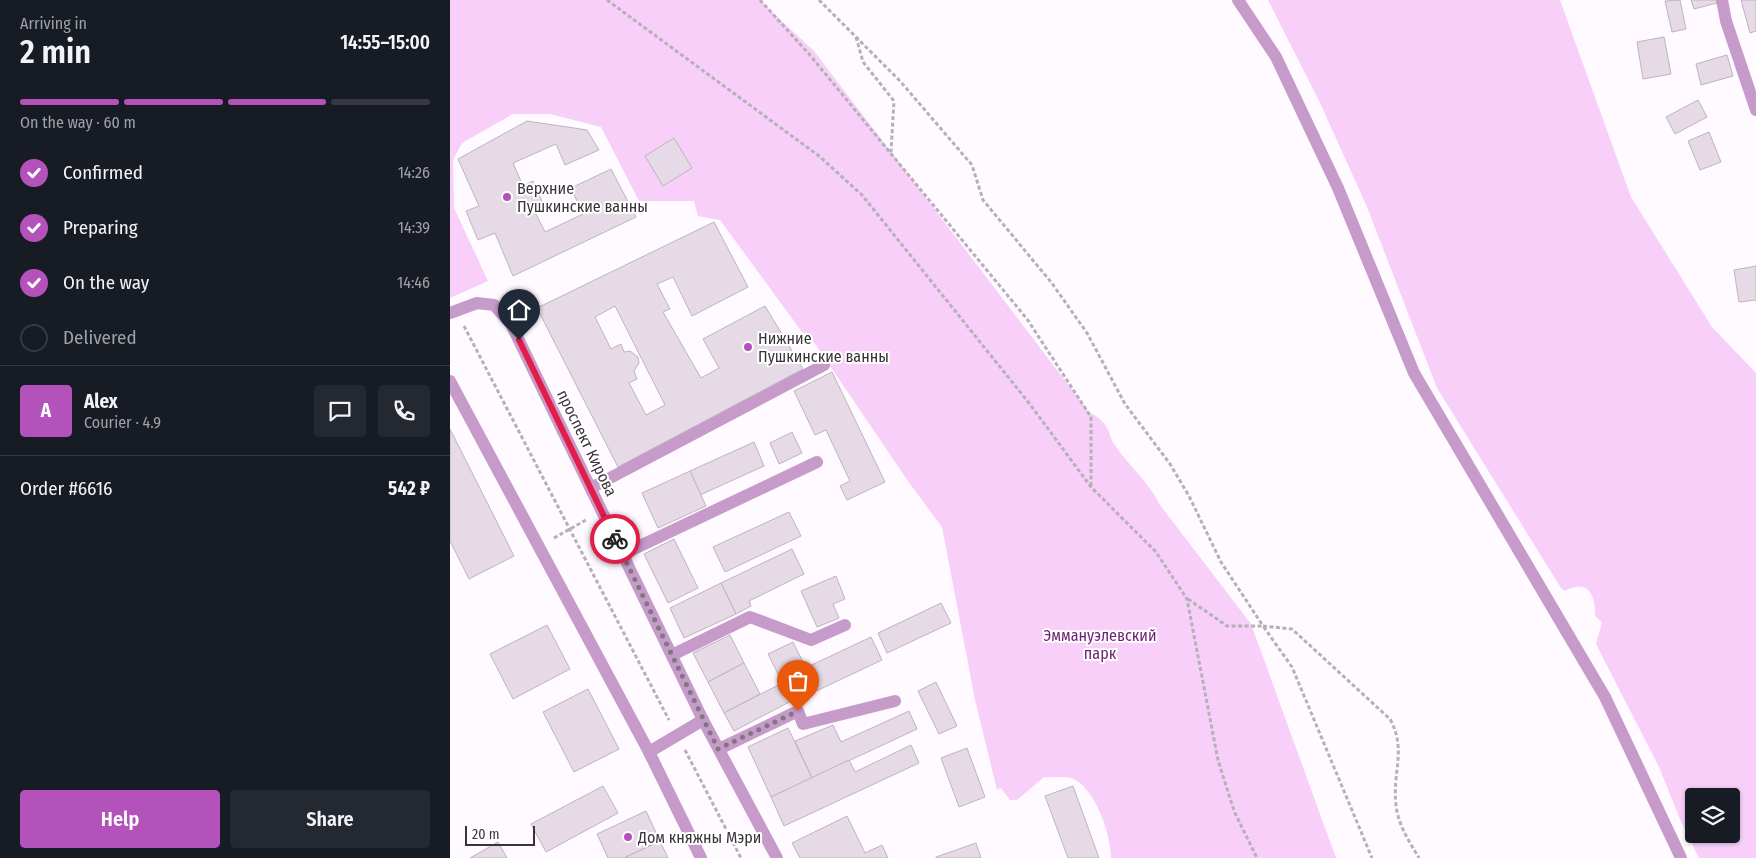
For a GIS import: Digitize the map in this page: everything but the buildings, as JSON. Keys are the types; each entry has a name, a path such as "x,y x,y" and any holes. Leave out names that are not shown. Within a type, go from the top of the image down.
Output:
{"street":[{"path":"1238,0 1276,58 1330,171 1414,373 1605,696 1681,858"},
{"path":"1722,0 1726,21 1756,110"},
{"name":"проспект Кирова","path":"453,312 477,303 494,305 511,324 718,749 777,858"},
{"path":"591,488 824,365"},
{"path":"450,381 649,752 701,858"},
{"path":"623,554 817,462"},
{"path":"672,655 750,617 811,640 845,625"},
{"path":"718,749 798,711 803,724 895,701"},
{"path":"649,752 704,720"}],"path":[{"path":"607,0 819,156 862,195 1029,403 1091,487 1156,552 1187,599 1218,760 1234,811 1257,858"},
{"path":"760,0 809,54 1027,319 1091,417 1091,487"},
{"path":"819,0 900,81 972,165 983,200 1052,282 1087,333 1125,404 1170,464 1189,496 1221,562 1262,626 1292,667 1372,858"},
{"path":"856,36 863,62 894,101 891,152"},
{"path":"453,312 570,529 741,858"},
{"path":"539,546 602,512"},
{"path":"1187,599 1228,626 1292,628 1390,718 1397,732 1400,747 1395,784 1399,824 1419,858"}],"green space":[{"name":"Эммануэлевский парк","path":"450,0 759,0 814,51 1089,412 1105,424 1112,441 1120,452 1251,624 1336,858 1111,858 1108,837 1100,812 1080,783 1068,777 1044,777 1017,800 1010,800 1001,788 997,790 975,700 942,527 910,484 809,335 802,332 720,220 698,216 694,201 639,201 601,127 550,114 513,114 462,143 453,160 454,208 488,281 450,298"},
{"path":"1268,0 1560,0 1631,197 1712,327 1756,373 1756,858 1699,858 1692,843 1740,843 1740,788 1685,788 1685,830 1659,767 1596,644 1602,622 1595,616 1592,596 1585,588 1573,588 1565,591 1561,588 1437,388 1367,207 1321,105"}],"way so far":[{"path":"615,539 718,749 798,711"}],"place":[{"name":"Верхние Пушкинские ванны","path":"507,197"},
{"name":"Нижние Пушкинские ванны","path":"748,347"},
{"name":"Дом княжны Мэри","path":"628,837"}],"route":[{"path":"519,340 615,539"}]}
